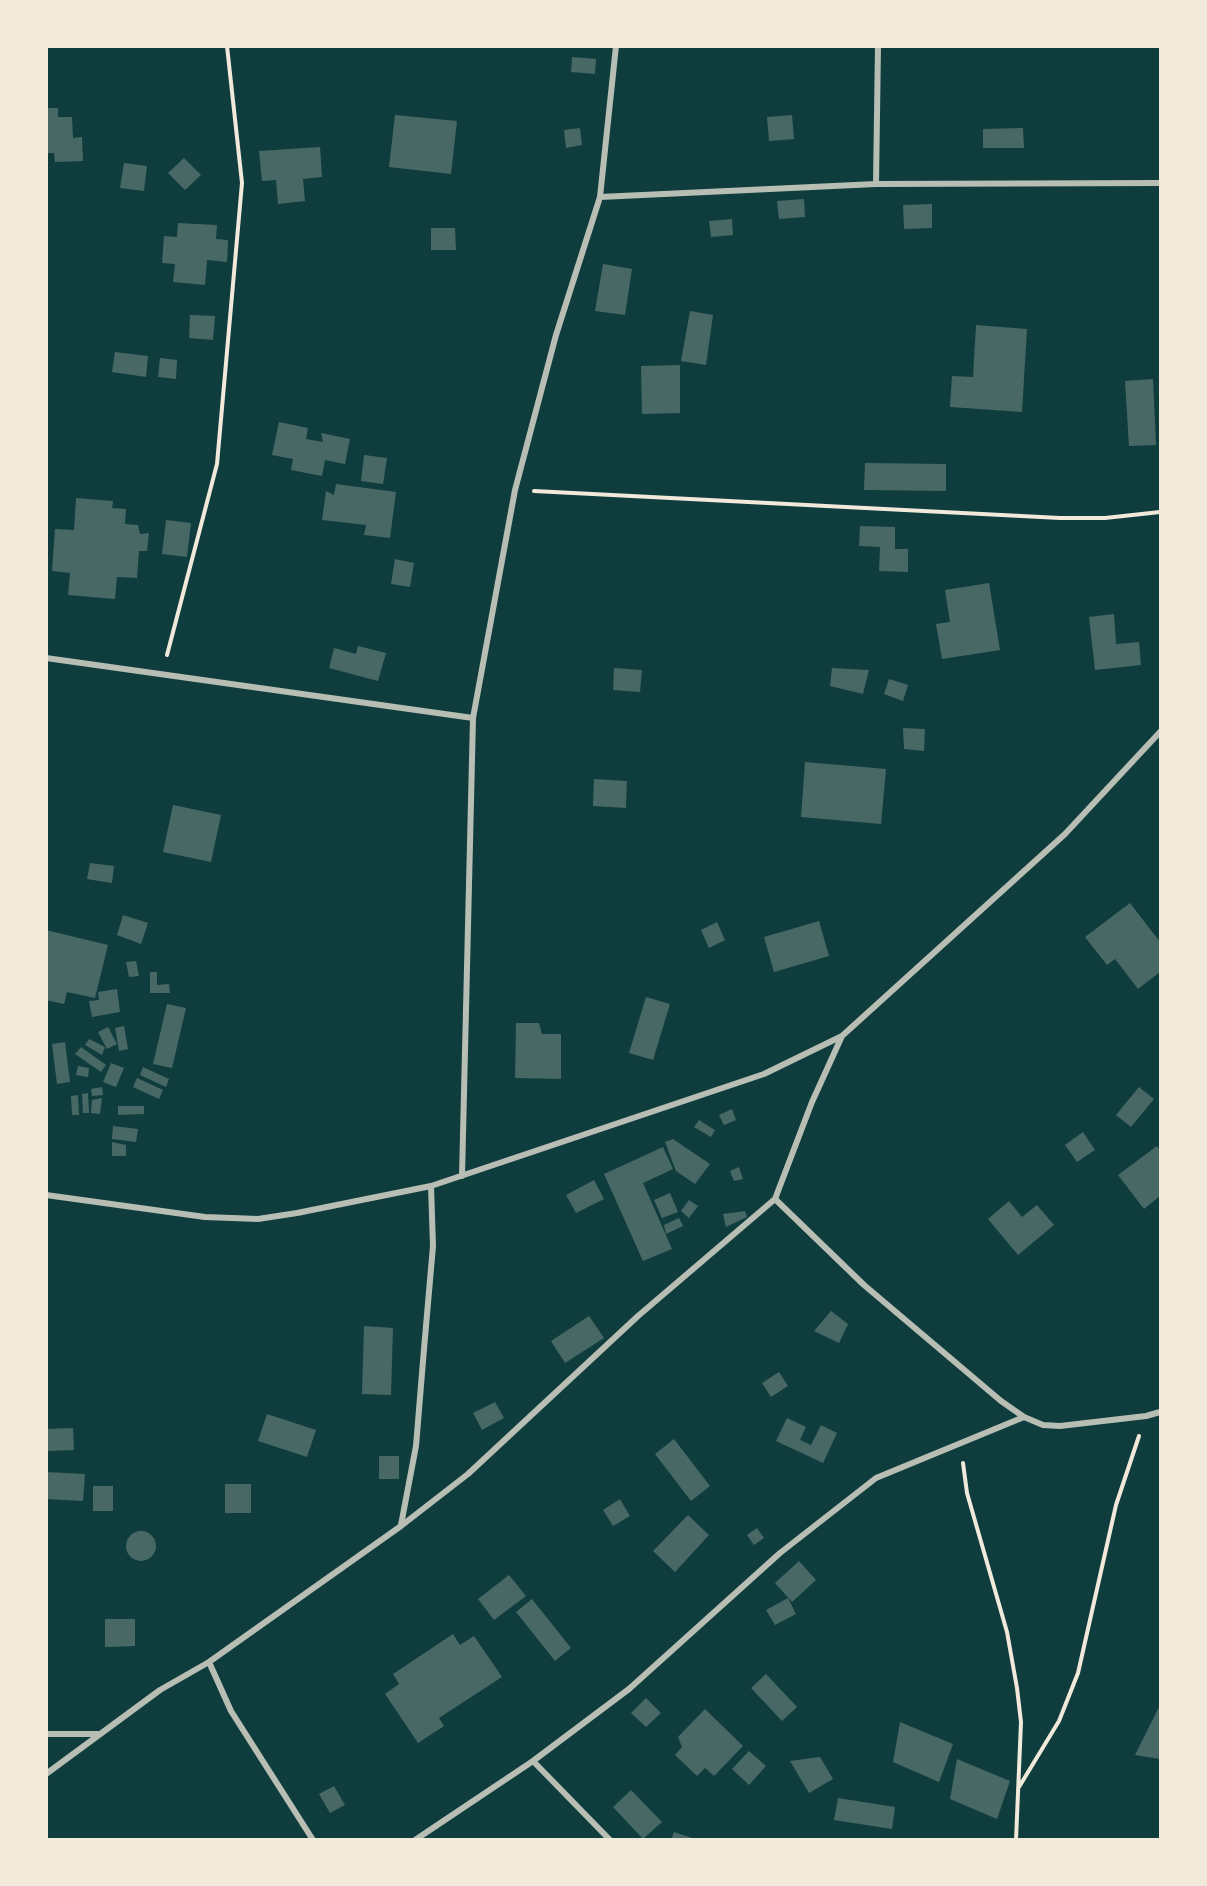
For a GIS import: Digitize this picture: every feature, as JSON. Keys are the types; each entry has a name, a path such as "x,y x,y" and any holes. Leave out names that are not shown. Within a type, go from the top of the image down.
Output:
{"street":[{"path":"462,1176 473,718 515,490 556,335 600,197 616,46"},
{"path":"876,184 878,46"},
{"path":"600,197 876,184 1161,183"},
{"path":"46,658 473,718"},
{"path":"46,1195 205,1217 258,1219 431,1186 764,1074 842,1036 1065,834 1161,732"},
{"path":"46,1774 160,1690 209,1662 401,1526 468,1474 638,1316 775,1199 812,1102 842,1036"},
{"path":"401,1526 416,1446 433,1246 431,1186"},
{"path":"775,1199 864,1285 1001,1401 1024,1417 1043,1425 1060,1426 1146,1416 1161,1412"},
{"path":"415,1839 533,1761 629,1689 780,1553 876,1478 1024,1417"},
{"path":"209,1662 231,1711 313,1839"},
{"path":"46,1734 99,1734"},
{"path":"533,1761 609,1839"}],"path":[{"path":"162,673 217,464 242,183 226,46"},
{"path":"515,490 1060,518 1105,518 1161,512"},
{"path":"1019,1788 1059,1721 1078,1672 1116,1505 1146,1416"},
{"path":"961,1442 967,1493 1007,1632 1017,1688 1021,1722 1016,1839"}],"building":[{"path":"572,57 596,59 595,74 571,72"},
{"path":"46,108 58,108 58,117 72,117 73,138 82,137 83,161 55,162 54,153 46,153"},
{"path":"395,115 457,121 451,174 389,167"},
{"path":"792,115 794,139 769,141 767,117"},
{"path":"580,128 582,145 566,148 564,130"},
{"path":"1023,128 1024,148 983,148 983,129"},
{"path":"320,147 322,177 303,179 305,201 278,204 276,180 262,181 259,151"},
{"path":"184,158 201,175 185,190 168,173"},
{"path":"124,163 147,166 144,191 120,188"},
{"path":"804,199 805,217 779,219 777,201"},
{"path":"932,204 932,228 904,229 903,205"},
{"path":"732,219 733,235 711,237 709,221"},
{"path":"178,223 217,225 216,239 228,240 227,262 207,260 205,285 173,282 175,264 162,263 164,236 177,237"},
{"path":"431,228 455,228 456,250 431,250"},
{"path":"603,264 632,269 625,315 595,311"},
{"path":"690,311 713,315 706,365 681,361"},
{"path":"190,315 215,316 213,340 189,338"},
{"path":"976,325 1027,329 1022,412 950,407 952,376 973,377"},
{"path":"115,352 148,356 146,377 112,372"},
{"path":"160,358 177,360 176,379 158,377"},
{"path":"680,365 680,413 642,414 641,366"},
{"path":"1153,379 1156,445 1129,446 1125,381"},
{"path":"279,422 308,428 306,439 323,442 321,433 350,439 345,464 325,460 322,476 291,470 293,459 272,455"},
{"path":"364,455 387,458 383,484 361,481"},
{"path":"865,463 946,464 946,491 864,490"},
{"path":"336,484 396,492 390,538 364,535 366,525 322,520 326,491 334,495"},
{"path":"76,498 113,501 112,508 126,509 125,524 138,525 140,534 149,533 147,551 139,551 137,578 117,577 115,599 68,595 70,573 52,571 55,529 74,530"},
{"path":"166,520 191,523 187,557 162,554"},
{"path":"860,526 895,527 895,549 908,549 908,572 879,571 880,547 859,546"},
{"path":"395,559 414,563 410,587 391,584"},
{"path":"989,583 1000,650 942,659 936,624 950,622 945,590"},
{"path":"1114,614 1116,644 1139,642 1141,665 1095,670 1089,617"},
{"path":"358,646 386,653 378,681 329,668 334,648 356,654"},
{"path":"614,668 642,670 640,692 613,690"},
{"path":"832,668 869,670 863,694 830,686"},
{"path":"889,679 908,685 903,701 884,694"},
{"path":"903,728 925,729 924,751 904,749"},
{"path":"805,762 886,769 881,824 801,817"},
{"path":"594,779 627,781 626,808 593,806"},
{"path":"173,805 221,815 211,862 163,852"},
{"path":"90,863 114,866 112,883 87,879"},
{"path":"1130,903 1160,942 1160,972 1138,989 1115,959 1107,965 1085,937"},
{"path":"123,915 148,923 141,944 117,935"},
{"path":"819,921 829,956 774,972 764,937"},
{"path":"717,922 725,940 709,948 701,930"},
{"path":"46,930 108,945 95,998 67,992 64,1004 46,1000"},
{"path":"136,961 139,976 129,977 126,962"},
{"path":"150,972 157,972 157,985 169,984 170,993 150,993"},
{"path":"117,989 120,1012 92,1017 89,1001 99,1000 98,992"},
{"path":"646,997 670,1004 653,1060 629,1053"},
{"path":"167,1004 186,1008 172,1068 153,1064"},
{"path":"516,1023 539,1023 542,1034 561,1034 561,1079 515,1078"},
{"path":"124,1026 128,1049 119,1051 115,1028"},
{"path":"108,1027 117,1044 107,1049 98,1032"},
{"path":"89,1039 105,1047 102,1055 85,1045"},
{"path":"65,1042 70,1082 57,1084 52,1044"},
{"path":"81,1047 106,1065 101,1072 75,1054"},
{"path":"111,1063 124,1068 116,1087 103,1082"},
{"path":"78,1066 89,1068 88,1077 76,1075"},
{"path":"143,1067 169,1079 166,1087 140,1075"},
{"path":"137,1078 163,1090 159,1099 133,1087"},
{"path":"102,1087 103,1095 92,1096 91,1089"},
{"path":"1139,1087 1154,1099 1131,1127 1116,1115"},
{"path":"88,1093 89,1113 83,1113 82,1094"},
{"path":"78,1095 79,1115 72,1115 71,1096"},
{"path":"102,1098 100,1114 91,1113 92,1100"},
{"path":"118,1106 144,1106 144,1114 118,1115"},
{"path":"732,1109 736,1120 724,1125 719,1115"},
{"path":"699,1120 715,1130 711,1137 694,1127"},
{"path":"113,1126 138,1129 136,1142 112,1139"},
{"path":"1083,1132 1095,1150 1077,1162 1065,1145"},
{"path":"673,1139 710,1164 695,1184 676,1171 665,1142"},
{"path":"112,1142 126,1145 126,1156 112,1156"},
{"path":"1157,1146 1160,1151 1160,1196 1144,1209 1118,1175"},
{"path":"663,1147 673,1169 643,1183 672,1249 643,1261 604,1174"},
{"path":"739,1167 743,1179 734,1181 730,1171"},
{"path":"594,1180 604,1199 576,1213 566,1195"},
{"path":"670,1193 678,1212 662,1218 654,1200"},
{"path":"689,1200 698,1206 689,1218 681,1211"},
{"path":"1009,1201 1022,1217 1037,1205 1054,1225 1018,1255 988,1219"},
{"path":"745,1211 747,1217 726,1227 723,1214"},
{"path":"679,1218 683,1226 666,1234 664,1225"},
{"path":"831,1311 848,1324 839,1343 814,1331"},
{"path":"589,1316 604,1338 565,1363 551,1341"},
{"path":"364,1326 393,1328 391,1395 362,1394"},
{"path":"779,1372 788,1386 771,1397 762,1383"},
{"path":"495,1402 504,1418 482,1430 473,1413"},
{"path":"267,1414 316,1430 307,1457 258,1441"},
{"path":"787,1418 806,1427 800,1440 811,1445 821,1425 837,1433 823,1463 776,1441"},
{"path":"73,1428 74,1450 48,1451 47,1429"},
{"path":"674,1439 710,1486 691,1501 655,1454"},
{"path":"379,1456 399,1456 399,1479 379,1479"},
{"path":"46,1472 85,1474 83,1501 46,1499"},
{"path":"225,1484 251,1484 251,1513 225,1513"},
{"path":"93,1486 113,1486 113,1511 93,1511"},
{"path":"620,1499 630,1516 613,1526 603,1510"},
{"path":"688,1515 709,1535 675,1572 653,1551"},
{"path":"757,1528 764,1538 754,1545 747,1535"},
{"path":"141,1531 152,1535 156,1546 152,1557 141,1561 130,1557 126,1546 130,1535"},
{"path":"799,1561 816,1580 792,1602 775,1583"},
{"path":"509,1575 526,1596 494,1620 478,1599"},
{"path":"788,1598 796,1614 775,1625 766,1610"},
{"path":"532,1599 571,1648 555,1661 516,1612"},
{"path":"105,1619 135,1619 135,1646 105,1647"},
{"path":"453,1634 460,1645 474,1636 502,1677 439,1718 444,1726 418,1743 385,1694 399,1684 393,1674"},
{"path":"766,1674 797,1707 782,1721 751,1688"},
{"path":"646,1698 661,1713 646,1727 631,1713"},
{"path":"1160,1705 1160,1759 1135,1755"},
{"path":"705,1709 743,1746 714,1776 705,1768 697,1776 675,1755 682,1747 678,1737"},
{"path":"900,1722 953,1744 939,1782 893,1762"},
{"path":"749,1751 766,1766 749,1785 732,1769"},
{"path":"820,1757 833,1779 809,1793 790,1761"},
{"path":"957,1759 1010,1781 997,1819 950,1799"},
{"path":"334,1786 345,1805 330,1813 319,1794"},
{"path":"631,1790 662,1822 643,1839 613,1807"},
{"path":"838,1798 895,1807 892,1829 834,1820"},
{"path":"674,1832 695,1839 695,1840 671,1840"}]}
